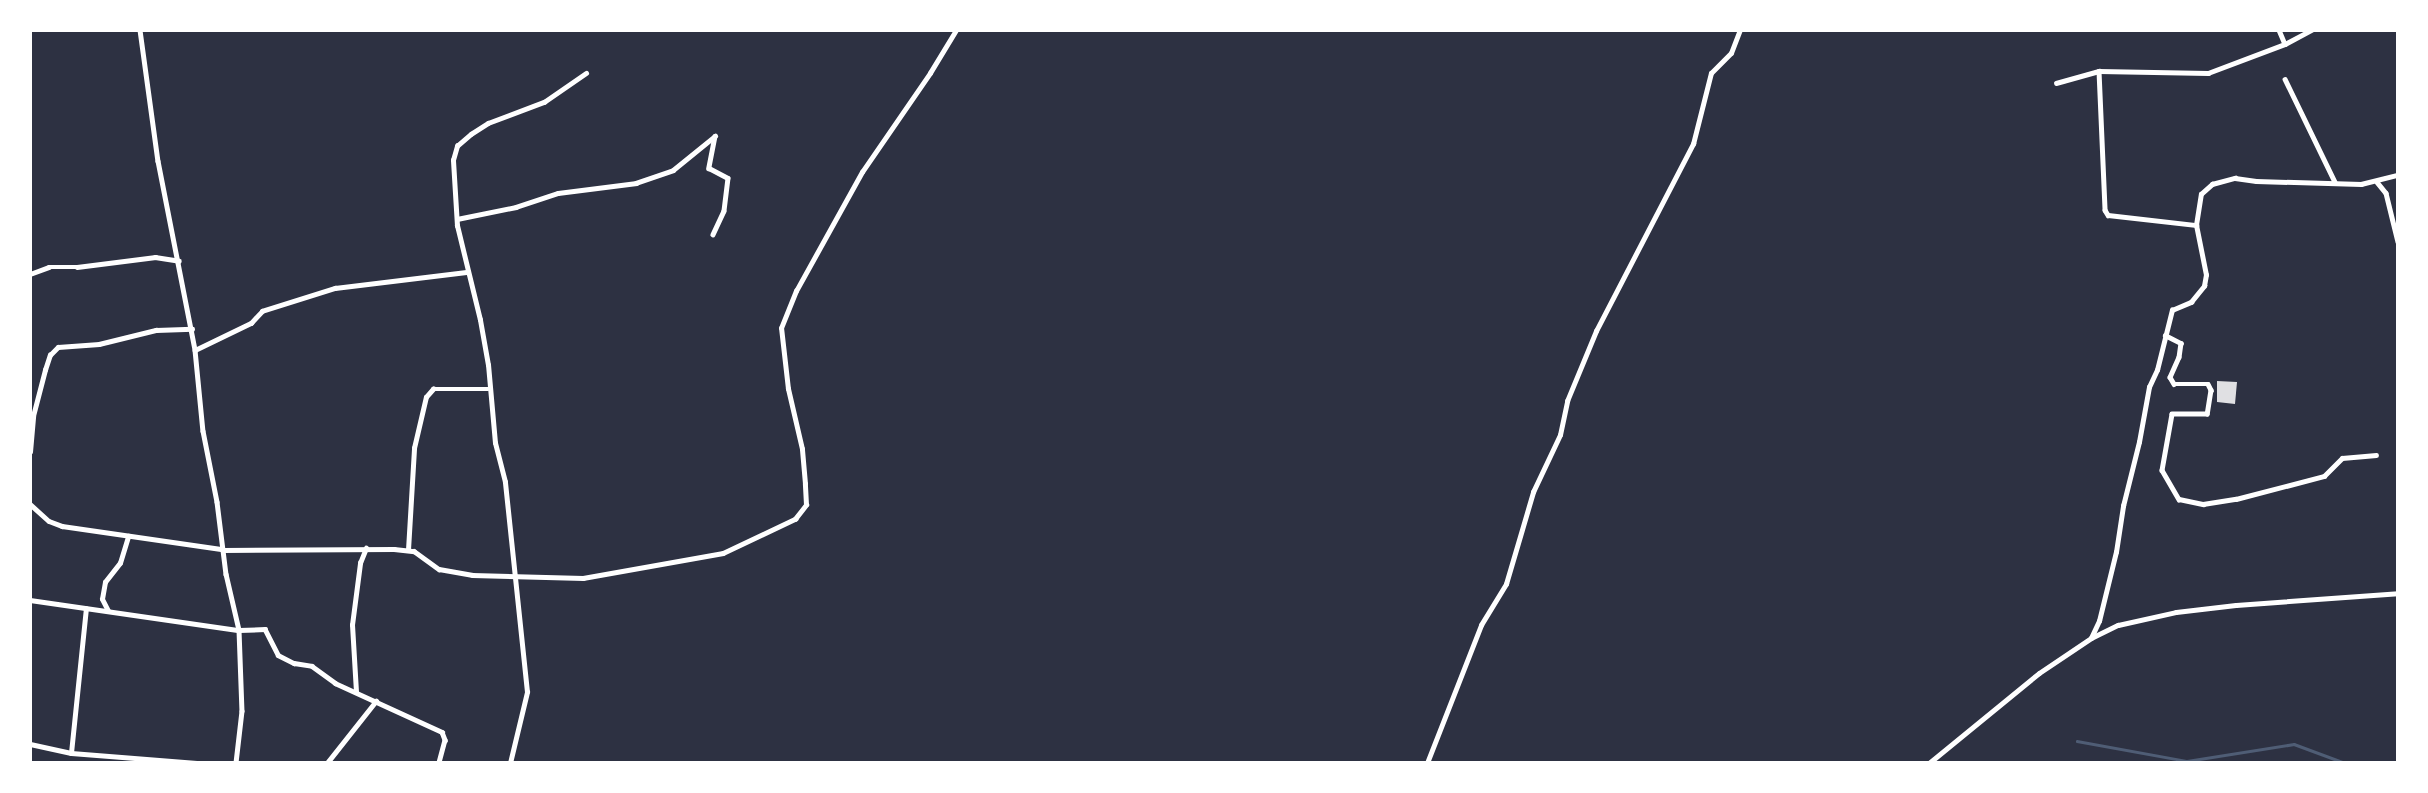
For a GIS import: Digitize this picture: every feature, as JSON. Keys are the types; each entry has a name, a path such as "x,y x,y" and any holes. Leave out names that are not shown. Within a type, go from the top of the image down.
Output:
{"street":[{"path":"140,30 158,161 192,330 203,431 217,502 222,549 239,630 243,710 236,763"},
{"path":"30,504 49,521 62,526 222,549 408,550 425,556 439,569 472,575 583,578 723,553 795,519 806,505 805,484 802,449 788,389 782,328 796,291 862,172 956,30"},
{"path":"1427,763 1481,625 1506,584 1533,492 1560,435 1567,401 1596,331 1693,144 1711,74 1731,53 1740,30"},
{"path":"2280,30 2285,44"},
{"path":"2056,83 2099,71 2208,73 2285,44 2311,30"},
{"path":"2099,71 2105,210 2108,215 2196,225"},
{"path":"510,763 527,692 505,482 495,443 488,389 488,365 457,219 453,160 457,146 488,123 544,103 586,73"},
{"path":"2285,79 2335,183"},
{"path":"457,219 516,207 558,192 636,183 673,170 715,136 709,169 728,178 724,212 713,235"},
{"path":"2091,638 2099,621 2116,552 2123,506 2149,387 2157,370 2172,310 2191,302 2204,286 2206,275 2196,225 2201,194 2212,184 2235,178 2335,183 2377,181 2398,175"},
{"path":"2377,181 2386,193 2398,242"},
{"path":"30,274 49,267 77,267 155,257 178,261"},
{"path":"195,350 251,323 262,311 335,288 468,272"},
{"path":"30,452 33,416 50,355 58,347 99,344 156,330 192,330"},
{"path":"2165,337 2181,343 2179,357 2170,377 2174,384 2208,384 2211,390 2207,414 2172,414 2162,470 2179,499 2203,505 2236,499 2324,476 2342,458 2376,455"},
{"path":"408,550 414,448 426,397 433,389 488,389"},
{"path":"108,612 102,599 105,582 120,563 128,536"},
{"path":"356,692 352,625 360,563 366,548"},
{"path":"1929,763 2039,673 2091,638 2118,625 2176,612 2398,593"},
{"path":"30,600 239,630 265,629 278,655 294,663 312,666 334,684 442,732 445,740 439,763"},
{"path":"71,753 86,609"},
{"path":"327,763 376,701"},
{"path":"30,744 71,753 197,763"}],"building":[{"path":"2217,381 2237,382 2235,404 2217,402"}],"waterway":[{"path":"2077,741 2187,761 2294,744 2345,763"}]}
